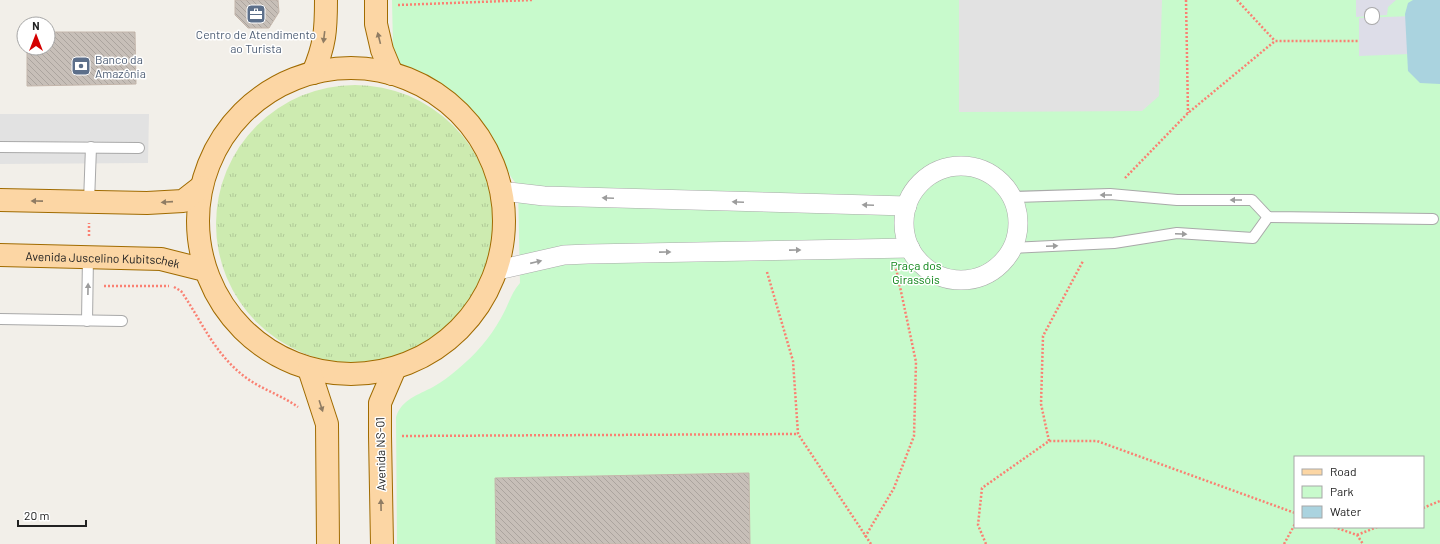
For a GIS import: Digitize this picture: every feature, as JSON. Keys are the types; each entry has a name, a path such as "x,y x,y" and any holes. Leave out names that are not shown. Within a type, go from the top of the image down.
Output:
{"main road":[{"path":"313,73 324,42 326,0"},
{"path":"376,3 376,24 382,50 392,74"},
{"path":"336,69 368,69 392,74 433,93 465,117 489,152 502,190 506,221 504,244 498,270 482,304 461,329 437,350 396,368 349,375 309,369 268,351 240,327 217,296 205,270 198,235 198,215 201,187 210,161 230,128 245,110 263,96 284,83 313,73 336,69"},
{"path":"0,200 147,203 183,201 201,187"},
{"name":"Avenida Juscelino Kubitschek","path":"0,255 161,259 205,270"},
{"name":"Avenida NS-01","path":"382,544 380,404 396,368"},
{"path":"309,369 327,424 328,544"}],"street":[{"path":"498,270 564,255 900,248 934,274 952,280 970,280 988,274 1003,263 1013,248 1018,231 1018,214 1012,197 1000,181 982,170 962,166 944,169 928,177 915,190 907,206 904,220 905,234 900,248"},
{"path":"502,190 544,196 907,206"}],"lane":[{"path":"0,147 139,148"},
{"path":"89,202 90,147"},
{"path":"1012,197 1110,194 1177,200 1252,200 1268,217 1432,219"},
{"path":"1013,248 1114,243 1177,233 1254,238 1268,217"},
{"path":"87,321 88,256"},
{"path":"0,319 122,321"}],"path":[{"path":"376,3 532,0"},
{"path":"1186,0 1188,113"},
{"path":"1237,0 1275,41"},
{"path":"1110,194 1188,113 1275,41 1359,41"},
{"path":"88,256 89,202"},
{"path":"1049,441 1041,404 1043,336 1091,244"},
{"path":"865,537 894,488 914,436 916,362 900,248"},
{"path":"761,250 792,362 798,434 871,544"},
{"path":"88,286 166,286 179,289 202,328 216,348 239,372 259,386 292,403 301,411"},
{"path":"380,436 798,434"},
{"path":"986,544 978,525 982,488 1049,441 1097,441 1294,513"},
{"path":"1424,508 1440,501"},
{"path":"1284,544 1294,526"},
{"path":"1337,528 1357,536 1364,544"},
{"path":"1357,536 1375,528"}],"green space":[{"name":"Praça dos Girassóis","path":"392,0 1440,0 1440,544 397,544 396,417 406,402 440,383 464,364 476,352 497,325 514,291 520,283 518,186 511,177 496,144 476,120 442,93 401,69 393,47"},
{"path":"355,85 382,88 408,96 432,109 453,126 470,147 483,171 491,197 494,224 491,251 483,277 470,301 453,322 432,339 408,352 382,360 355,363 328,360 302,352 278,339 257,322 240,301 227,277 219,251 216,224 219,197 227,171 240,147 257,126 278,109 302,96 328,88"}],"shaded area":[{"path":"959,0 1162,0 1159,96 1142,111 959,112"},
{"path":"1356,0 1396,0 1388,7 1387,15 1356,17"},
{"path":"1440,15 1410,54 1359,56 1359,18"},
{"path":"0,114 149,114 148,163 0,164"}],"water":[{"path":"1413,0 1440,0 1440,84 1420,83 1408,71 1405,14 1408,3"}],"building":[{"name":"Centro de Atendimento ao Turista","path":"235,0 278,0 279,12 269,28 248,28 235,15"},
{"name":"Banco da Amazônia","path":"56,32 135,32 136,84 27,86 27,56 56,56"},
{"path":"749,473 750,544 496,544 495,478"}],"place":[{"name":"Centro de Atendimento ao Turista","path":"256,14"},
{"name":"Banco da Amazônia","path":"81,66"}]}
